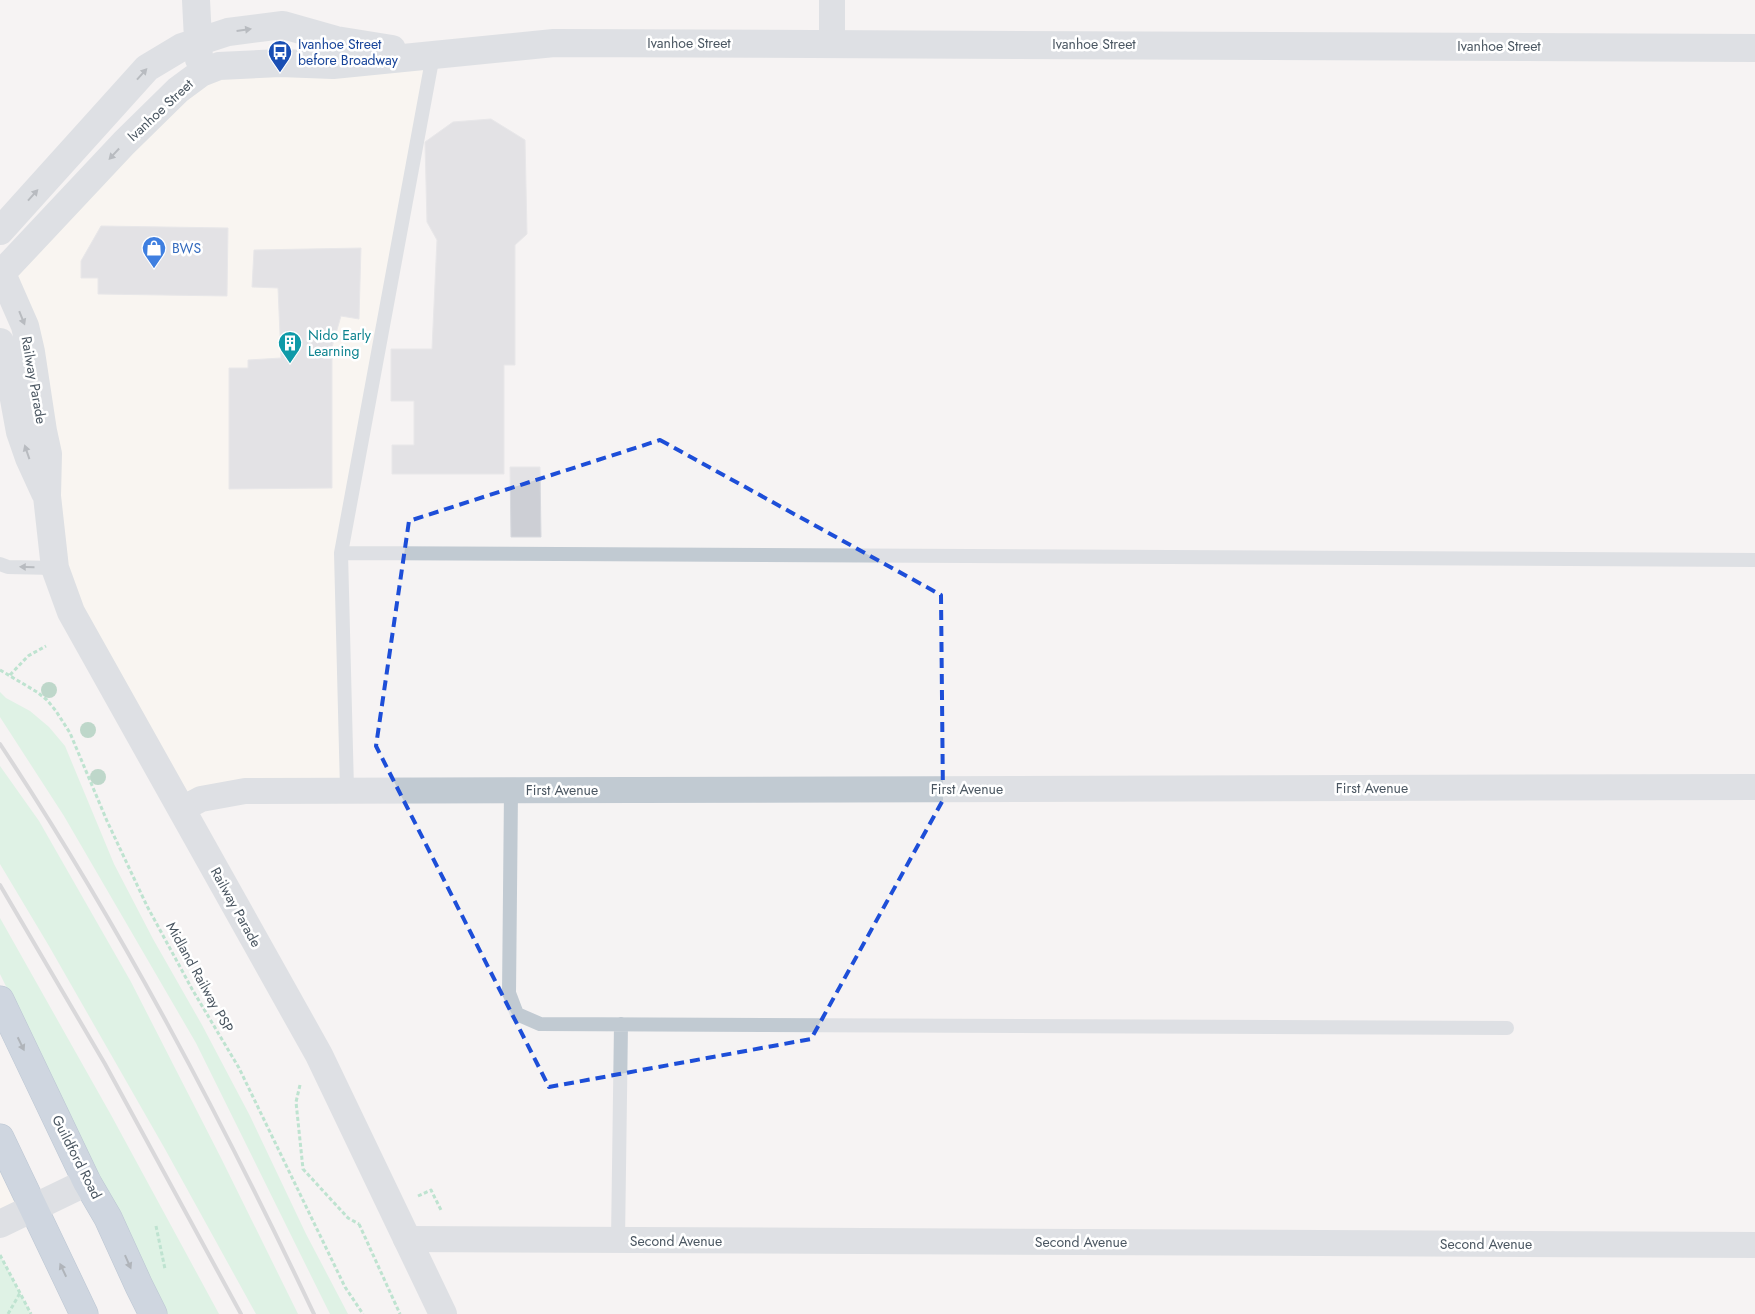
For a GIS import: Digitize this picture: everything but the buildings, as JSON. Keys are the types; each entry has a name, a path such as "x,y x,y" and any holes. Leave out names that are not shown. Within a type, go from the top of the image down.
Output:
{"highway":[{"name":"Guildford Road","path":"0,1000 88,1182 108,1218 138,1286 153,1314"},
{"path":"0,1138 84,1314"}],"street":[{"path":"196,0 197,41 201,73"},
{"path":"832,0 832,43"},
{"name":"Ivanhoe Street","path":"0,231 148,68 182,47 228,32 283,25 336,40 433,55"},
{"name":"Ivanhoe Street","path":"1,272 124,143 178,90 201,73 219,66 280,63 332,65 554,43 1755,48"},
{"name":"Railway Parade","path":"1,272 25,326 31,352 48,454 47,496 55,568 71,612 319,1056 443,1314"},
{"name":"Railway Parade","path":"0,342 20,432 29,458 47,496"},
{"name":"First Avenue","path":"182,809 201,798 245,790 1755,787"},
{"path":"0,1224 88,1182"},
{"name":"Second Avenue","path":"406,1239 1755,1245"}],"lane":[{"path":"347,790 342,553 433,55"},
{"path":"342,553 1755,560"},
{"path":"0,564 8,567 55,568"},
{"path":"511,790 509,993 517,1014 540,1024 1507,1028"},
{"path":"618,1240 621,1024"}],"path":[{"path":"10,675 28,656 46,646"},
{"name":"Midland Railway PSP","path":"0,670 47,700 70,733 107,821 147,906 192,989 239,1068 346,1286 362,1314"},
{"path":"319,1056 301,1082 296,1102 303,1169 348,1218 359,1224 400,1314"},
{"path":"0,1255 31,1314"},
{"path":"8,1314 20,1292"}],"highlighted area":[{"path":"660,440 941,595 943,800 811,1039 549,1087 376,746 409,521"}],"shaded area":[{"path":"433,55 341,553 347,790 182,809 79,628 10,289 33,240 201,73"},
{"path":"0,1138 34,1207 0,1224"}],"green space":[{"path":"0,692 6,698 30,711 49,727 65,746 114,864 250,1116 306,1234 348,1314 330,1314 196,1043 64,816 0,717"},
{"path":"0,766 39,821 131,982 298,1314 256,1314 165,1149 0,864"},
{"path":"0,918 111,1115 219,1314 166,1314 0,974"},
{"path":"0,1255 31,1314 0,1314"}],"railway":[{"path":"0,744 44,812 128,952 243,1168 314,1314"},
{"path":"0,885 105,1064 241,1314"}],"place":[{"name":"Ivanhoe Street before Broadway","path":"280,73"},
{"name":"BWS","path":"154,269"},
{"name":"Nido Early Learning","path":"290,364"}]}
